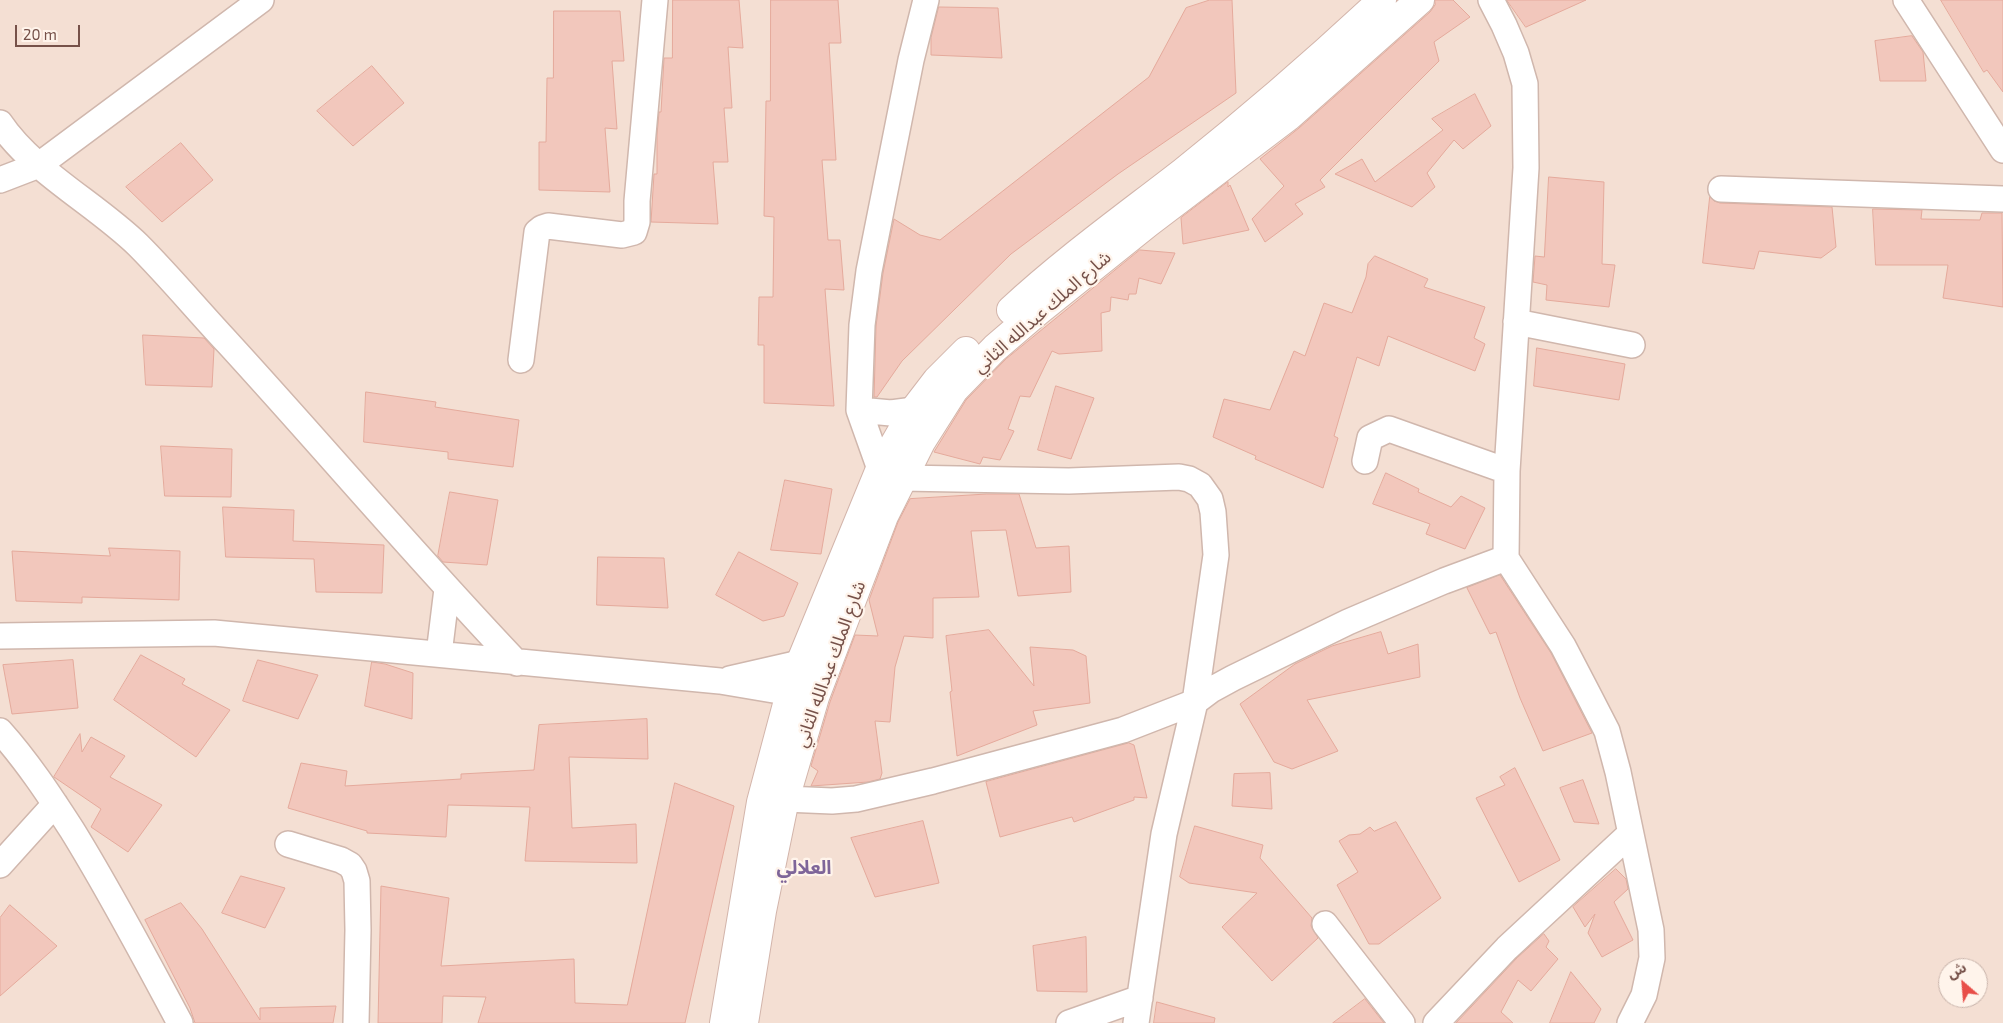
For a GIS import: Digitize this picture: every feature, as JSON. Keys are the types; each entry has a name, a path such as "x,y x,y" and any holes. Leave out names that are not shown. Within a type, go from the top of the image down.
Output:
{"main road":[{"name":"شارع الملك عبدالله الثاني","path":"744,1023 762,911 802,695 800,663 891,474 914,410 943,373 1015,306 1277,95 1382,0"},
{"name":"شارع الملك عبدالله الثاني","path":"724,1023 761,802 802,695 828,662 884,516 891,474 922,442 954,390 995,348 1089,270 1289,116 1420,0"}],"street":[{"path":"0,180 39,166 261,0"},
{"path":"521,360 537,232 548,226 622,235 634,232 637,222 637,201 655,0"},
{"path":"926,0 911,60 869,271 862,325 859,410 891,474 1069,481 1179,477 1189,479 1200,485 1210,499 1213,512 1216,555 1194,702 1164,834 1136,1023"},
{"path":"1491,0 1513,46 1525,84 1526,168 1507,470 1506,558 1563,646 1607,731 1618,772 1651,930 1652,958 1644,995 1630,1023"},
{"path":"1906,0 2003,150"},
{"path":"0,123 39,166 109,219 138,246 276,396 447,589 517,663"},
{"path":"1720,188 2003,199"},
{"path":"1516,322 1632,346"},
{"path":"859,410 891,413 914,410"},
{"path":"1365,461 1370,438 1389,429 1507,470"},
{"path":"784,799 832,802 876,795 1123,730 1194,702 1233,678 1348,622 1444,581 1506,558"},
{"path":"439,654 447,589"},
{"path":"0,636 214,633 720,681 802,695"},
{"path":"720,681 800,663 828,662"},
{"path":"0,731 55,804 94,865 138,942 180,1023"},
{"path":"0,865 55,804"},
{"path":"1436,1023 1507,948 1630,834"},
{"path":"288,844 341,860 350,865 354,871 357,882 358,930 356,1023"},
{"path":"1324,924 1402,1023"},
{"path":"1069,1023 1140,998"}],"shaded area":[{"path":"0,0 2003,0 2003,1023 0,1023"}],"building":[{"path":"673,0 739,0 743,48 728,47 732,108 724,108 728,162 713,162 718,224 651,222 654,174 657,174 657,135 659,112 661,112 664,58 672,58"},
{"path":"771,0 838,0 841,43 829,43 836,160 822,160 828,240 840,240 844,290 825,289 834,406 764,403 764,345 758,345 759,297 773,297 774,217 764,216 766,101 770,101"},
{"path":"1210,0 1232,0 1236,93 1118,174 1011,254 902,361 877,397 874,397 876,326 883,273 894,219 920,235 940,240 1149,77 1186,8"},
{"path":"1435,0 1453,0 1470,17 1434,42 1439,61 1320,180 1325,187 1295,204 1303,214 1265,242 1252,219 1284,186 1260,159 1299,128 1430,12 1435,5"},
{"path":"1507,0 1586,0 1526,27"},
{"path":"1941,0 2003,0 2003,92 1987,70 1984,72"},
{"path":"939,7 998,8 1002,58 931,55 931,38"},
{"path":"554,11 620,11 624,61 612,61 617,129 605,128 610,192 539,190 539,142 546,142 547,78 553,78"},
{"path":"1912,36 1923,52 1926,81 1880,81 1875,41"},
{"path":"372,66 404,103 353,146 317,111"},
{"path":"1475,94 1491,126 1463,149 1454,140 1427,173 1435,187 1412,207 1335,174 1362,159 1375,182 1443,130 1432,119"},
{"path":"181,143 213,180 162,222 126,187"},
{"path":"1549,177 1604,182 1602,264 1615,265 1609,307 1546,300 1547,285 1533,282 1535,256 1544,257"},
{"path":"1228,182 1228,187 1230,185 1249,230 1183,244 1181,218"},
{"path":"1710,197 1720,203 1832,207 1836,247 1821,258 1759,251 1754,269 1703,263"},
{"path":"1873,209 1922,210 1921,219 1980,220 1982,213 2002,213 2003,307 1943,298 1948,265 1876,265"},
{"path":"1140,250 1175,253 1161,284 1139,278 1136,294 1129,294 1128,300 1111,297 1110,311 1101,313 1102,351 1059,354 1052,351 1030,397 1020,396 1008,429 1014,431 1000,460 983,457 980,464 934,452 966,400 1006,359"},
{"path":"1375,256 1428,279 1424,287 1485,307 1474,338 1485,344 1475,371 1388,336 1379,366 1357,357 1334,436 1338,438 1323,488 1255,459 1256,456 1213,437 1224,399 1270,410 1294,351 1305,356 1324,303 1352,313 1366,277 1368,264"},
{"path":"143,335 204,338 214,349 212,387 146,385"},
{"path":"1537,348 1625,364 1619,400 1534,386"},
{"path":"1056,386 1094,398 1071,459 1038,450"},
{"path":"366,392 436,402 435,407 519,420 513,467 448,459 448,452 364,442"},
{"path":"161,446 232,449 231,497 165,496"},
{"path":"1386,473 1419,489 1418,492 1451,507 1461,496 1485,508 1465,549 1426,534 1430,524 1373,504"},
{"path":"785,480 832,489 821,554 771,550"},
{"path":"450,492 498,500 487,565 443,562 438,556"},
{"path":"1019,494 1036,548 1069,546 1071,592 1018,596 1006,530 971,531 979,597 933,598 933,638 904,636 895,667 890,722 875,721 882,773 880,779 868,782 811,786 818,771 811,766 830,702 855,635 878,636 869,600 898,522 910,499"},
{"path":"223,507 294,510 293,541 384,545 382,593 316,592 314,559 226,557"},
{"path":"109,548 180,551 179,600 82,597 82,603 16,601 12,551 110,556"},
{"path":"739,552 798,583 784,616 763,621 716,595"},
{"path":"598,557 664,558 668,608 597,605"},
{"path":"1500,575 1551,653 1592,733 1543,751 1520,698 1496,632 1490,634 1467,588"},
{"path":"989,630 1034,686 1030,647 1073,650 1086,656 1090,703 1033,711 1037,725 957,756 946,636"},
{"path":"1381,632 1388,654 1418,644 1420,677 1307,700 1338,751 1292,769 1274,762 1240,704 1295,664 1332,646"},
{"path":"141,655 185,679 182,684 230,710 196,757 114,700"},
{"path":"73,660 78,708 12,714 3,665"},
{"path":"258,660 318,675 298,719 243,701"},
{"path":"372,662 413,673 412,719 365,706"},
{"path":"647,719 648,759 569,757 572,828 636,824 637,863 525,861 530,807 448,805 446,837 367,833 367,831 288,808 301,763 347,771 345,786 461,779 461,774 534,770 539,725"},
{"path":"80,734 82,752 91,737 125,756 110,777 162,805 128,852 91,827 101,809 54,777"},
{"path":"1129,743 1134,745 1147,798 1134,797 1134,800 1074,822 1072,817 1000,837 986,782"},
{"path":"1515,768 1560,860 1519,882 1476,798 1505,785 1500,777"},
{"path":"1270,773 1272,809 1232,806 1234,774"},
{"path":"1583,780 1599,824 1574,822 1560,788"},
{"path":"675,783 734,806 685,1023 478,1023 486,997 443,996 442,1023 378,1023 381,886 449,898 441,966 574,959 575,1003 627,1005"},
{"path":"923,821 939,883 875,897 851,838"},
{"path":"1396,822 1441,898 1379,944 1369,944 1337,885 1358,872 1339,841 1349,835 1360,834 1370,827 1374,831"},
{"path":"1195,826 1263,845 1260,858 1312,918 1311,926 1318,938 1272,981 1222,927 1257,893 1189,883 1180,877"},
{"path":"1616,869 1626,879 1628,889 1614,902 1633,940 1602,957 1588,933 1595,914 1585,927 1573,907"},
{"path":"241,876 285,888 265,928 222,913"},
{"path":"181,903 202,929 260,1020 260,1008 336,1006 333,1023 195,1023 190,1008 145,920"},
{"path":"10,905 57,946 0,996 0,918"},
{"path":"1544,934 1549,941 1546,947 1558,959 1531,991 1518,980 1501,1012 1513,1023 1456,1023 1517,958"},
{"path":"1086,937 1087,992 1037,991 1033,946"},
{"path":"1571,972 1601,1009 1594,1023 1550,1023"},
{"path":"1365,999 1384,1023 1333,1023"},
{"path":"1157,1002 1215,1018 1214,1023 1154,1023"}],"district":[{"name":"العلالي","path":"804,868"}]}
